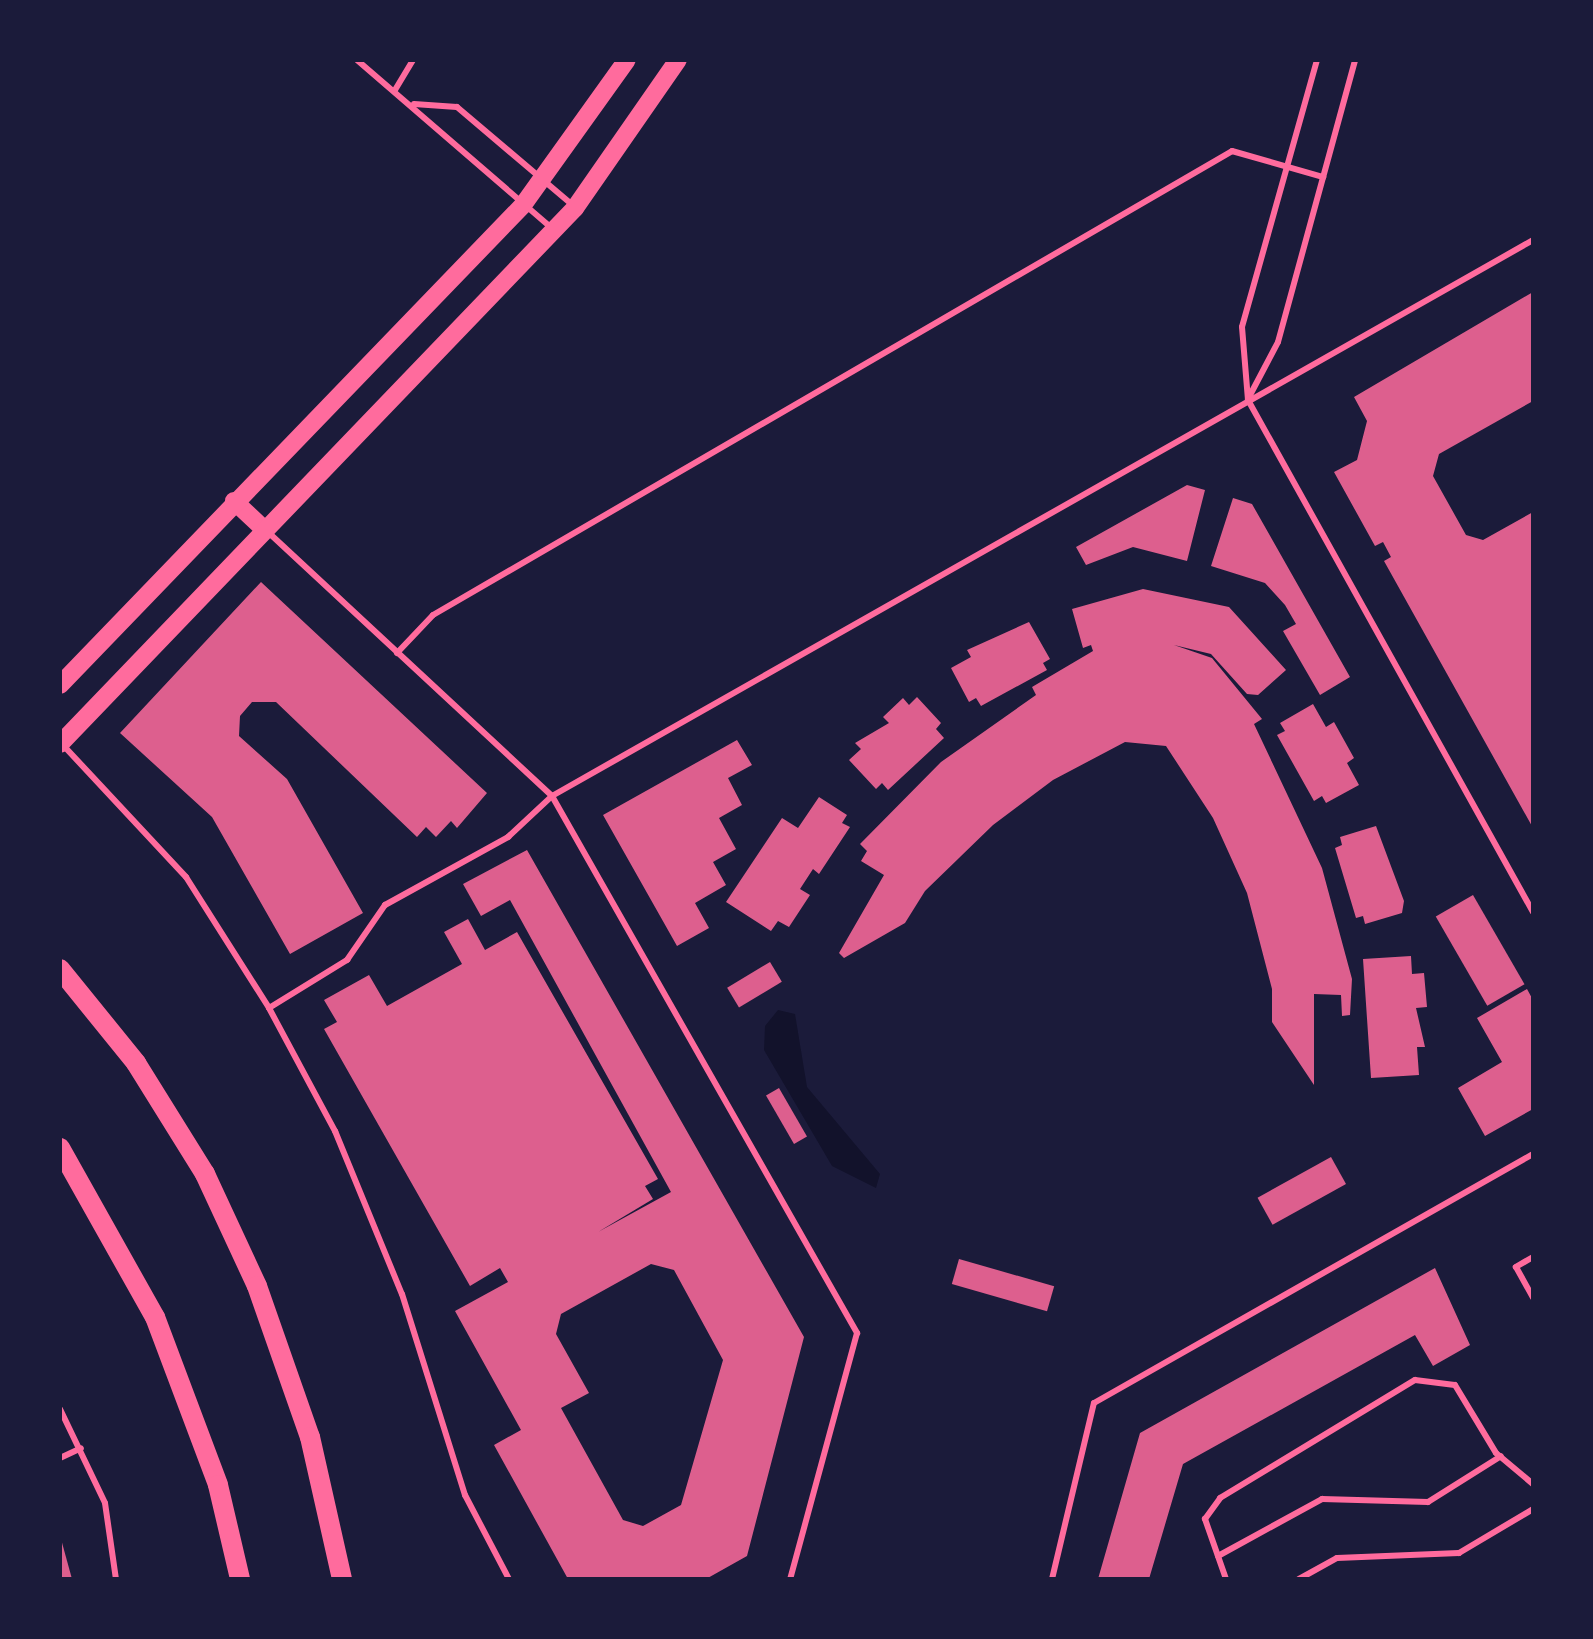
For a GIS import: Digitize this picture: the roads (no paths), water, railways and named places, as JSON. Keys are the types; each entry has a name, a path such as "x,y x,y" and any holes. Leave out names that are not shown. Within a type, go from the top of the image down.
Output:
{"main road":[{"path":"60,968 156,1095 205,1174 257,1286 310,1438 342,1579"},
{"path":"60,1148 168,1348 218,1486 240,1579"}],"street":[{"path":"60,685 234,500 524,205 545,181 627,60"},
{"path":"60,743 575,208 678,60"},
{"path":"234,500 265,530"}],"lane":[{"path":"357,60 413,104 555,230"},
{"path":"395,90 413,60"},
{"path":"1316,60 1242,327 1248,400 1533,912"},
{"path":"1248,400 1278,342 1355,60"},
{"path":"413,104 457,106 575,208"},
{"path":"398,653 432,616 1232,151 1322,178"},
{"path":"270,1008 347,960 385,906 508,836 552,796 1533,240"},
{"path":"265,530 552,796 857,1332 790,1579"},
{"path":"60,743 186,876 270,1008 335,1131 402,1294 465,1495 509,1579"},
{"path":"1052,1579 1094,1403 1533,1154"},
{"path":"1533,1257 1516,1267 1533,1298"},
{"path":"1226,1579 1205,1519 1220,1498 1415,1380 1455,1385 1502,1456 1533,1484"},
{"path":"60,1409 105,1503 116,1579"},
{"path":"60,1458 81,1448"},
{"path":"1218,1556 1322,1499 1428,1502 1502,1456"},
{"path":"1299,1579 1337,1558 1458,1553 1533,1509"}]}
